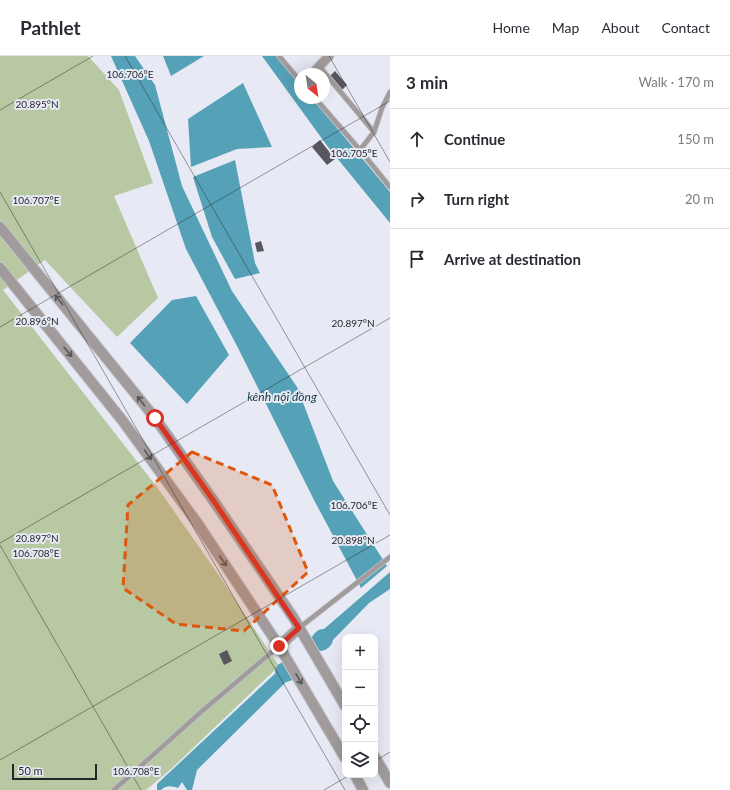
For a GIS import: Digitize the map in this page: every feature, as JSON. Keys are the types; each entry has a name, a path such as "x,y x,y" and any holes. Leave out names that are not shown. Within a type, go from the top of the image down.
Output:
{"street":[{"path":"319,66 329,56"},
{"path":"0,227 155,418 213,500 299,628 342,701"},
{"path":"0,268 122,420 198,524 279,646 342,753"},
{"path":"279,646 299,628"},
{"path":"378,762 390,783"},
{"path":"357,778 363,790"}],"lane":[{"path":"279,56 294,74"},
{"path":"319,66 374,132"},
{"path":"360,150 374,132 382,108 390,92"},
{"path":"320,104 390,187"},
{"path":"299,628 388,558"},
{"path":"114,790 201,712 279,646"}],"highlighted area":[{"path":"192,452 272,485 308,572 244,631 176,624 123,588 128,505"}],"green space":[{"path":"0,56 88,56 119,90 153,183 114,196 158,298 117,337 45,260 3,290 157,487 218,574 279,666 171,769 146,790 0,790"}],"water":[{"name":"kênh nội đồng","path":"111,56 135,56 155,85 182,186 232,291 297,387 333,481 387,566 361,588 314,500 238,348 186,249 149,141"},
{"path":"163,56 204,56 171,76"},
{"path":"262,56 278,56 294,76 294,100"},
{"path":"243,83 272,147 237,149 191,167 188,119"},
{"path":"297,104 317,104 390,192 390,223 328,147"},
{"path":"235,160 255,263 260,273 235,279 212,237 193,177"},
{"path":"196,296 229,355 187,404 130,343 172,300"},
{"path":"390,572 390,589 369,603 332,641 329,642 323,639 322,635 324,629"},
{"path":"279,670 283,670 285,672 287,681 197,770 192,790 187,790 182,782 178,788 169,786 161,790 157,790 157,784"}],"building":[{"path":"335,71 347,85 341,91 330,78 330,76"},
{"path":"320,140 335,159 327,165 312,147"},
{"path":"261,241 264,251 257,252 255,243"},
{"path":"227,650 232,661 224,665 219,654"}],"route":[{"path":"155,418 213,500 299,628 279,646"}]}
